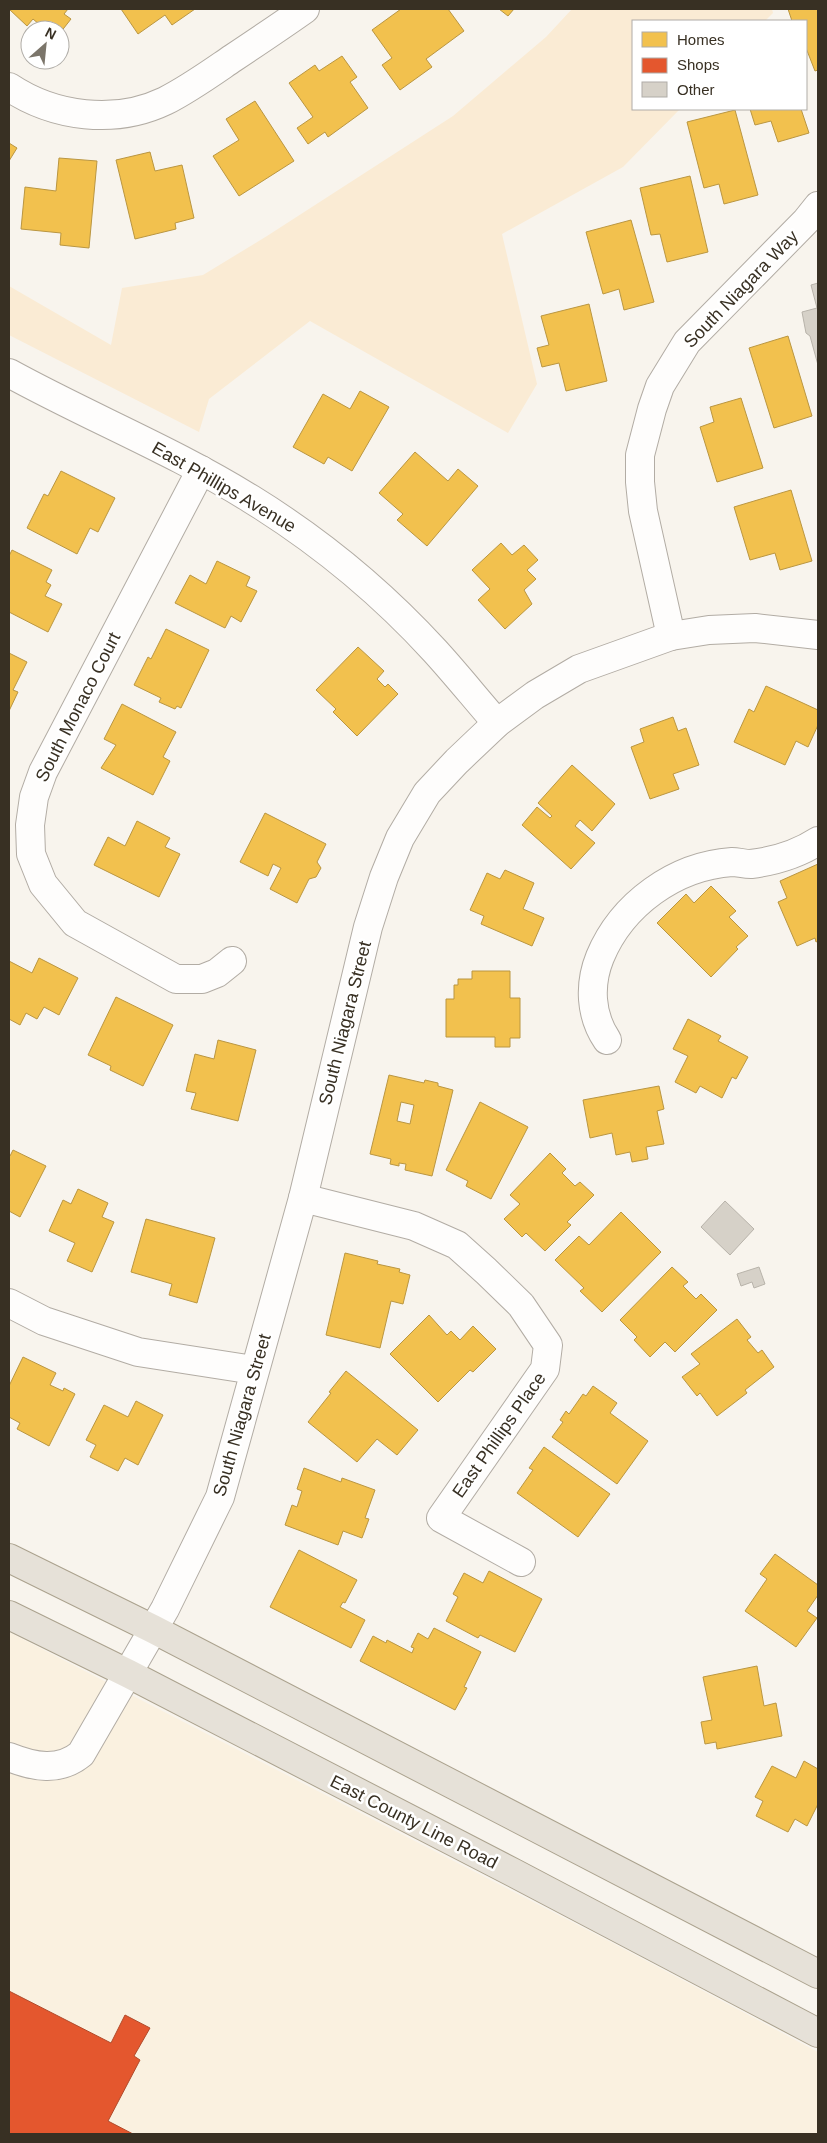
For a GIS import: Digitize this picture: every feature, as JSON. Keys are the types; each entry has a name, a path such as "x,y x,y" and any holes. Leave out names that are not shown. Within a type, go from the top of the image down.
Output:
{"main road":[{"path":"9,1558 153,1629 818,1974"},
{"name":"East County Line Road","path":"9,1615 129,1674 818,2033"}],"street":[{"path":"9,87 26,99 55,110 80,114 108,115 133,112 163,102 192,86 305,9"},
{"name":"South Niagara Way","path":"671,636 643,511 640,482 640,454 652,409 660,386 687,342 806,221 818,206"},
{"name":"East Phillips Avenue","path":"9,373 55,399 201,470 251,498 300,531 342,562 387,602 434,650 497,723"},
{"name":"South Monaco Court","path":"201,470 43,772 34,797 31,816 31,854 43,884 75,923 100,939 176,978 202,979 218,973 232,961"},
{"name":"South Niagara Street","path":"9,1757 33,1765 62,1766 75,1759 87,1748 153,1629 202,1536 220,1497 303,1198 368,927 384,877 400,838 427,793 497,723 535,695 579,669 671,636 709,630 755,628 818,635"},
{"path":"607,1040 598,1027 594,1010 592,994 595,970 605,945 620,922 644,897 681,875 704,867 733,862 749,864 786,857 805,850 818,841"},
{"name":"East Phillips Place","path":"303,1198 414,1226 457,1245 521,1305 548,1345 545,1369 441,1518 521,1562"},
{"path":"9,1303 44,1321 138,1352 254,1370"}],"shaded area":[{"path":"572,9 772,9 773,13 766,20 632,20 632,110 679,110 623,167 502,234 537,384 508,433 310,321 209,399 199,432 9,335 9,286 111,345 122,288 203,275 453,116 546,37"},
{"path":"9,1632 607,1940 818,2052 818,2134 9,2134"}],"building: Homes":[{"path":"9,9 68,9 64,14 71,19 70,20 21,20"},
{"path":"121,9 195,9 172,25 165,15 138,34"},
{"path":"401,9 448,9 464,31 426,59 432,67 400,90 382,65 392,58 372,30"},
{"path":"499,9 514,9 508,16"},
{"path":"788,9 818,9 818,70 815,71 807,51 807,20 792,20"},
{"path":"342,56 357,77 350,82 368,108 328,137 325,132 308,144 297,128 313,117 289,83 315,65 319,71"},
{"path":"255,101 294,161 239,196 213,156 239,140 226,119"},
{"path":"735,110 758,195 724,204 719,184 704,188 687,122"},
{"path":"750,110 801,110 809,133 778,142 771,121 755,125"},
{"path":"9,143 17,148 9,161"},
{"path":"150,152 155,171 182,165 194,218 175,223 176,229 135,239 116,160"},
{"path":"59,158 97,161 89,248 60,245 61,233 21,229 25,187 56,191"},
{"path":"690,176 708,252 667,262 660,234 651,235 640,188"},
{"path":"631,220 654,302 624,310 619,289 603,294 586,232"},
{"path":"589,304 607,381 566,391 559,363 542,367 537,348 549,345 541,316"},
{"path":"788,336 812,416 774,428 749,348"},
{"path":"360,391 389,407 352,471 328,457 324,464 293,447 323,394 350,409"},
{"path":"741,398 763,468 717,482 700,427 714,422 710,407"},
{"path":"415,452 448,481 458,469 478,486 427,546 397,520 403,514 379,493"},
{"path":"61,471 115,498 98,532 90,528 77,554 27,528 44,494 48,496"},
{"path":"791,490 812,561 780,570 775,553 750,560 734,507"},
{"path":"501,543 512,555 524,545 538,560 527,570 536,579 524,590 532,604 505,629 478,600 490,589 472,570"},
{"path":"12,550 52,570 46,582 51,585 45,596 62,604 48,632 9,612 9,556"},
{"path":"217,561 250,577 246,586 257,591 241,622 231,616 225,628 175,603 190,575 206,584"},
{"path":"166,629 209,650 181,708 177,706 175,709 159,702 161,698 134,685 148,657 151,659"},
{"path":"358,647 384,671 377,679 385,687 388,684 398,694 357,736 333,712 336,709 316,690"},
{"path":"9,653 27,662 13,690 18,692 9,711"},
{"path":"766,686 818,710 818,725 808,747 796,741 785,765 734,742 749,709 754,712"},
{"path":"122,704 176,732 163,757 170,761 153,795 101,768 116,745 104,739"},
{"path":"673,717 678,731 686,728 699,765 673,774 679,789 650,799 631,747 644,742 640,729"},
{"path":"572,765 615,804 592,831 580,820 575,826 595,843 571,869 522,825 537,807 550,818 552,816 538,803"},
{"path":"265,813 326,844 317,862 321,868 316,877 309,879 297,903 270,889 281,868 273,864 268,876 240,862"},
{"path":"137,821 170,838 165,847 180,854 159,897 94,865 108,837 125,846"},
{"path":"818,864 818,941 816,942 815,938 797,946 778,902 787,898 780,881"},
{"path":"505,870 534,883 523,909 544,918 532,946 481,924 484,916 470,910 487,873 500,879"},
{"path":"711,886 736,911 729,917 748,936 736,947 738,949 711,977 657,923 686,894 694,903"},
{"path":"39,958 78,978 59,1015 44,1007 37,1019 26,1013 20,1025 9,1019 9,961 32,973"},
{"path":"472,971 510,971 510,998 520,998 520,1038 510,1038 510,1047 495,1047 495,1037 446,1037 446,999 454,999 454,985 458,985 458,979 472,979"},
{"path":"116,997 173,1025 143,1086 110,1070 111,1066 88,1055"},
{"path":"688,1019 721,1036 718,1041 748,1057 736,1079 732,1077 722,1098 700,1086 696,1093 675,1082 688,1056 673,1049"},
{"path":"218,1040 256,1050 238,1121 191,1109 196,1093 186,1091 195,1054 214,1059"},
{"path":"389,1075 424,1083 425,1080 438,1083 438,1086 453,1090 432,1176 405,1170 406,1164 399,1163 399,1166 390,1164 391,1159 370,1154","holes":["401,1102 414,1105 410,1124 397,1121"]},
{"path":"659,1086 664,1109 657,1111 664,1144 646,1147 648,1159 632,1162 630,1152 616,1155 612,1133 590,1138 583,1100"},
{"path":"480,1102 528,1127 491,1199 466,1186 468,1181 446,1170"},
{"path":"13,1150 46,1166 20,1217 9,1211 9,1155"},
{"path":"550,1153 566,1169 562,1173 575,1186 580,1182 594,1195 567,1222 571,1225 545,1251 526,1233 522,1237 504,1219 520,1204 510,1195"},
{"path":"78,1189 108,1203 102,1217 114,1222 92,1272 67,1261 75,1243 49,1231 63,1200 71,1204"},
{"path":"621,1212 661,1252 602,1312 580,1291 584,1288 555,1260 579,1236 589,1245"},
{"path":"146,1219 215,1238 197,1303 169,1295 172,1284 131,1272"},
{"path":"345,1253 378,1261 377,1264 400,1269 399,1272 410,1275 403,1304 391,1301 380,1348 326,1335"},
{"path":"672,1267 688,1282 683,1286 696,1299 701,1294 717,1310 675,1352 665,1342 650,1357 634,1340 637,1337 620,1320"},
{"path":"429,1315 447,1335 451,1331 460,1340 473,1326 496,1349 473,1372 470,1370 438,1402 390,1354"},
{"path":"737,1319 751,1337 747,1340 758,1353 762,1350 774,1367 745,1390 747,1393 717,1416 700,1393 697,1396 682,1377 700,1364 691,1354"},
{"path":"23,1357 56,1373 50,1385 63,1391 64,1388 75,1394 49,1446 17,1429 20,1423 9,1417 9,1386"},
{"path":"346,1371 418,1430 397,1455 377,1439 357,1462 308,1422"},
{"path":"593,1386 617,1403 610,1413 648,1441 617,1484 552,1437 563,1422 560,1420 566,1411 569,1414 583,1394 586,1396"},
{"path":"136,1401 163,1415 138,1465 125,1458 118,1471 90,1457 96,1445 86,1440 104,1405 128,1417"},
{"path":"544,1447 610,1494 578,1537 517,1493 533,1470 529,1468"},
{"path":"304,1468 341,1482 342,1478 375,1490 365,1518 369,1519 362,1538 343,1531 338,1545 285,1525 292,1505 297,1507 302,1491 297,1489"},
{"path":"299,1550 357,1580 345,1603 343,1602 340,1607 365,1620 351,1648 270,1607"},
{"path":"775,1554 818,1585 818,1595 807,1611 817,1618 796,1647 745,1611 767,1579 760,1574"},
{"path":"489,1571 542,1599 515,1652 480,1635 478,1638 446,1621 458,1597 453,1594 464,1573 483,1583"},
{"path":"434,1628 481,1652 464,1687 467,1688 455,1710 360,1661 373,1636 386,1643 387,1640 412,1653 414,1648 411,1647 418,1633 428,1639"},
{"path":"757,1666 764,1706 776,1703 782,1736 717,1749 716,1742 705,1744 701,1722 712,1720 703,1677"},
{"path":"804,1761 818,1769 818,1804 807,1826 795,1819 788,1832 756,1816 763,1801 755,1797 772,1766 796,1778"}],"building: Shops":[{"path":"9,1991 111,2043 125,2015 150,2028 134,2056 140,2060 108,2121 133,2134 9,2134"}],"building: Other":[{"path":"818,283 818,365 810,336 806,333 802,312 817,308 811,285"},
{"path":"725,1201 754,1229 730,1255 701,1227"},
{"path":"759,1267 765,1284 754,1288 752,1282 741,1286 737,1274"}]}
